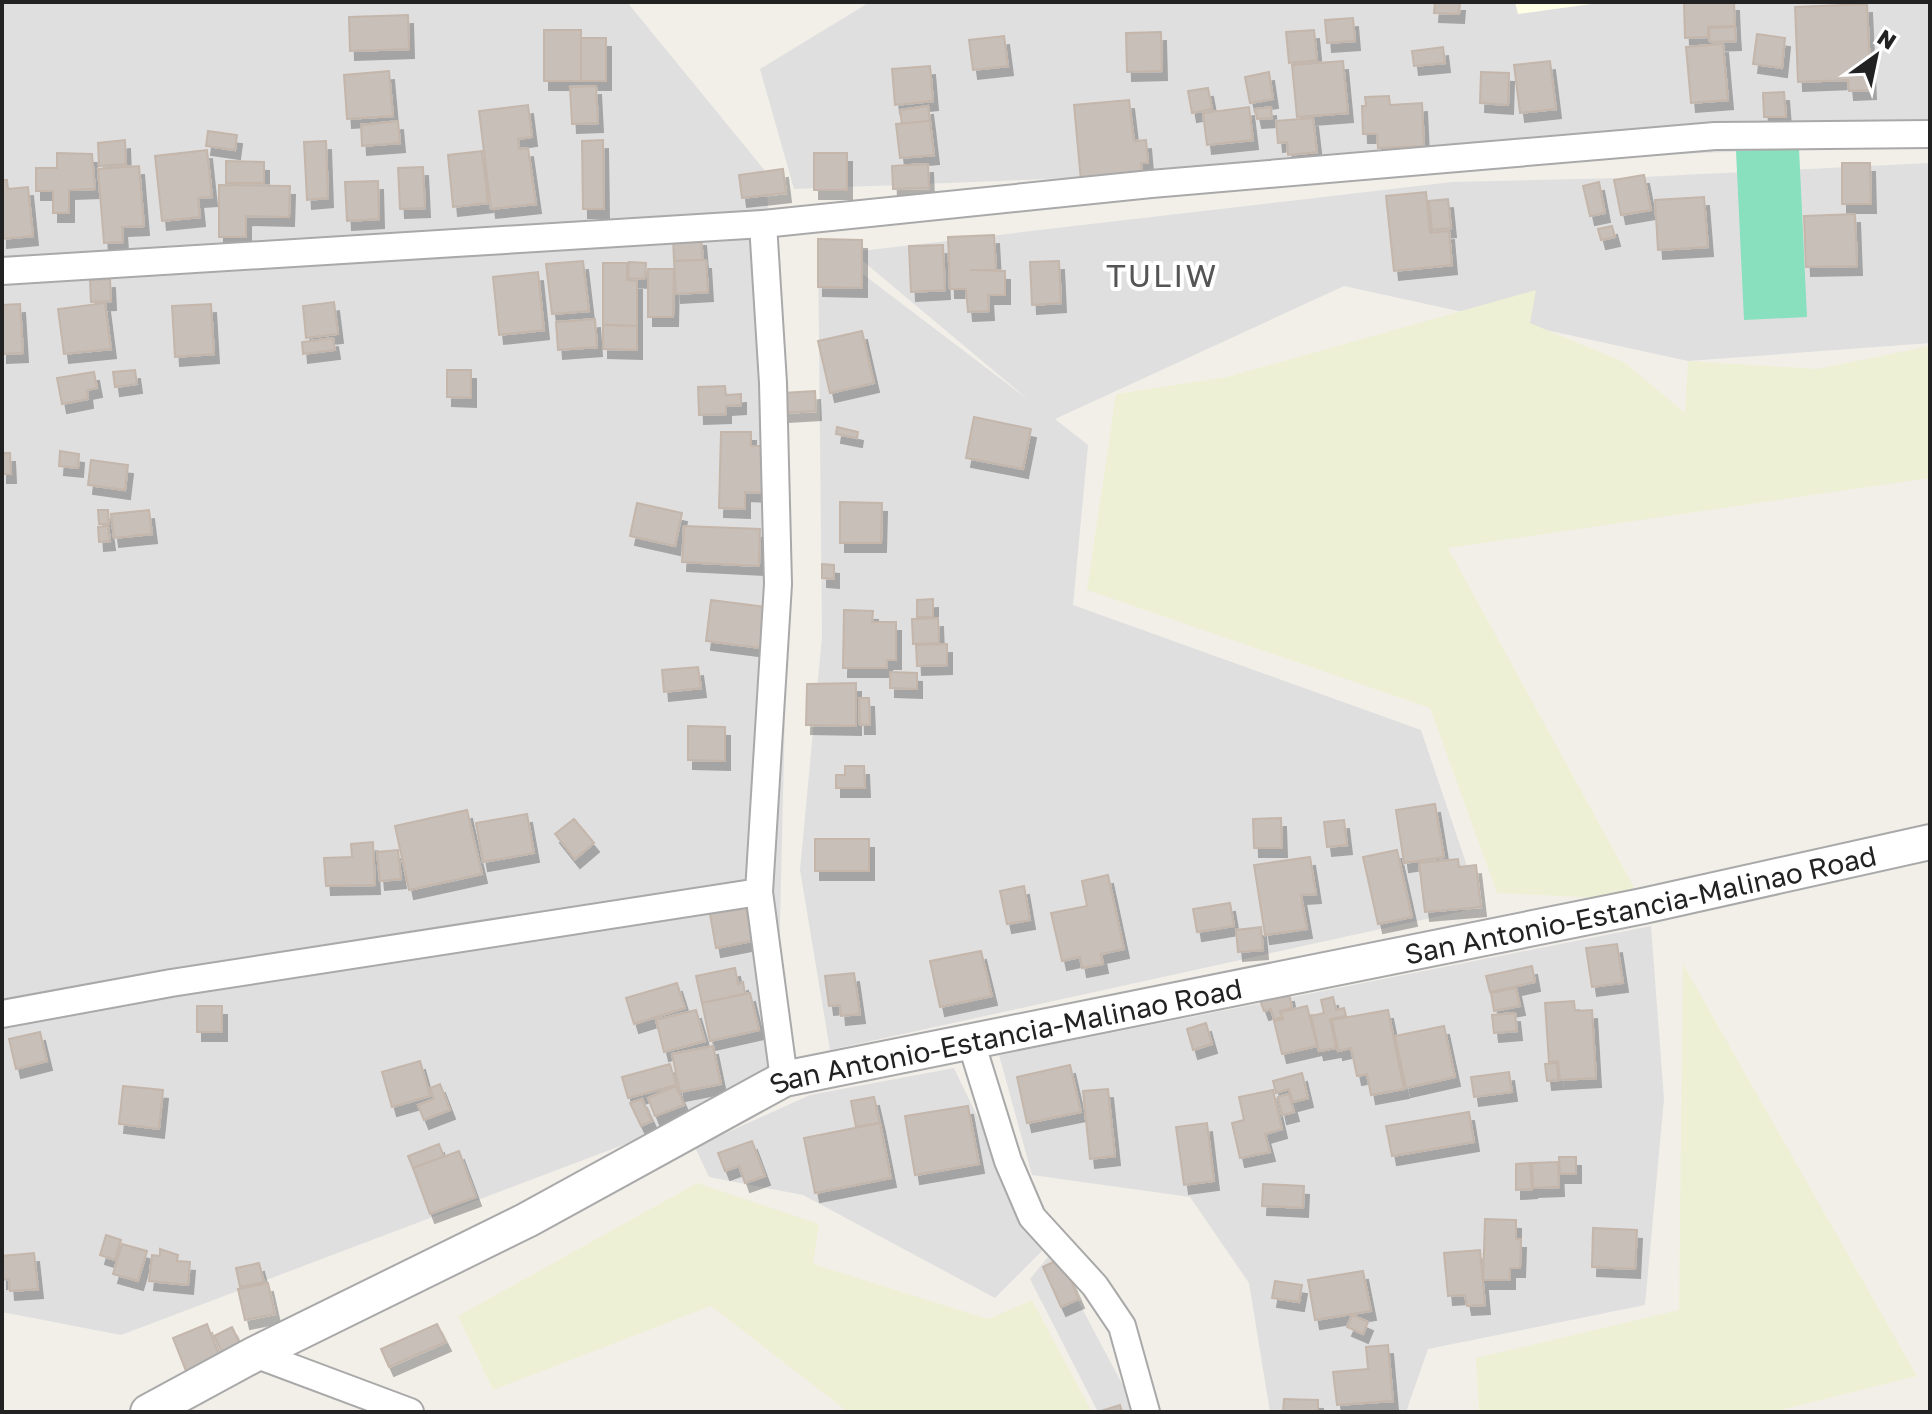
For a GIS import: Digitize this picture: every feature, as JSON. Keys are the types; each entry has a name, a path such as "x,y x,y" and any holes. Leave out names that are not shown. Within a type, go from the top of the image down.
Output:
{"street":[{"path":"2,271 763,224 1151,184 1699,138 1930,134"},
{"path":"763,224 773,383 778,584 759,892 784,1079"},
{"name":"San Antonio-Estancia-Malinao Road","path":"148,1412 255,1354 527,1220 784,1079 1643,906 1930,842"},
{"path":"2,1014 171,983 759,892"},
{"path":"971,1042 1008,1161 1032,1217 1095,1286 1122,1326 1146,1412"},
{"path":"255,1354 410,1412"}],"shaded area":[{"path":"2,2 627,2 766,172 789,549 776,1087 121,1335 2,1312"},
{"path":"870,2 1930,2 1930,144 794,189 760,69"},
{"path":"1515,2 1606,2 1518,14"},
{"path":"1930,163 1930,343 1688,361 1344,286 1055,419 1088,445 1073,605 1421,730 1481,907 830,1050 800,870 822,636 818,240 1030,401 852,252 1452,182 1622,178"},
{"path":"1536,290 1530,323 1624,362 1685,413 1688,361 1817,369 1930,346 1930,478 1448,548 1641,900 1497,893 1430,708 1087,590 1116,394 1227,377"},
{"path":"1651,926 1664,1099 1645,1305 1428,1349 1406,1412 1270,1412 1249,1283 1190,1197 1032,1175 999,1055"},
{"path":"1683,964 1917,1376 1773,1412 1479,1412 1476,1358 1679,1310"},
{"path":"954,1068 1042,1251 995,1298 803,1195 709,1177 695,1147 810,1095"},
{"path":"697,1183 819,1224 813,1264 988,1319 1032,1300 1092,1412 848,1412 711,1306 493,1390 458,1316"},
{"path":"1052,1252 1137,1412 1098,1412 1030,1279"}],"green space":[{"path":"1799,148 1807,317 1744,320 1736,151"}],"building":[{"path":"1435,2 1460,2 1459,14 1434,13"},
{"path":"1684,2 1734,2 1735,26 1708,27 1708,37 1685,38"},
{"path":"1867,4 1871,90 1849,91 1848,80 1798,82 1795,7"},
{"path":"408,15 409,49 350,51 349,17"},
{"path":"1353,18 1355,41 1327,43 1325,20"},
{"path":"1735,27 1736,41 1710,42 1709,28"},
{"path":"544,30 581,30 581,81 544,81"},
{"path":"1314,30 1317,60 1289,63 1286,32"},
{"path":"1161,32 1162,71 1127,72 1126,33"},
{"path":"1757,34 1785,38 1782,68 1753,64"},
{"path":"1004,36 1008,66 973,70 969,40"},
{"path":"581,38 606,38 606,81 581,81"},
{"path":"1723,44 1728,100 1691,103 1686,47"},
{"path":"1443,47 1445,63 1414,66 1412,51"},
{"path":"1343,61 1348,113 1297,117 1292,65"},
{"path":"1550,61 1556,109 1520,113 1514,65"},
{"path":"930,66 933,101 895,105 892,69"},
{"path":"389,71 393,116 347,119 344,75"},
{"path":"1269,72 1273,99 1250,103 1245,77"},
{"path":"1481,72 1509,73 1508,105 1480,103"},
{"path":"596,86 598,123 572,124 570,87"},
{"path":"1208,88 1212,109 1192,113 1188,91"},
{"path":"1784,92 1786,117 1764,117 1763,93"},
{"path":"1389,96 1390,105 1422,103 1424,146 1378,148 1377,134 1363,134 1362,106 1366,106 1365,97"},
{"path":"1129,100 1134,141 1146,140 1148,163 1141,163 1142,176 1081,181 1074,105"},
{"path":"528,105 532,137 518,139 519,149 528,148 536,204 491,209 479,111"},
{"path":"928,106 930,121 902,124 900,110"},
{"path":"1249,107 1253,140 1207,145 1203,113"},
{"path":"1271,107 1272,118 1257,119 1255,109"},
{"path":"1313,118 1317,152 1288,155 1287,142 1278,143 1276,121"},
{"path":"398,121 400,143 362,146 361,125"},
{"path":"930,121 934,155 900,158 896,124"},
{"path":"208,131 237,135 235,150 206,146"},
{"path":"125,140 126,164 99,166 98,143"},
{"path":"603,140 604,209 583,209 582,141"},
{"path":"326,141 328,198 307,200 304,142"},
{"path":"207,150 212,197 198,198 200,217 162,221 155,156"},
{"path":"482,151 488,203 453,207 448,155"},
{"path":"57,153 92,154 95,189 69,190 69,213 53,213 53,191 36,191 36,168 57,168"},
{"path":"814,153 847,153 847,190 814,190"},
{"path":"226,161 264,162 264,183 226,183"},
{"path":"1842,163 1870,163 1871,204 1842,204"},
{"path":"928,164 929,188 893,189 892,166"},
{"path":"139,166 144,226 122,227 123,242 104,243 98,169"},
{"path":"423,167 425,208 400,209 398,168"},
{"path":"783,169 786,193 742,198 739,175"},
{"path":"1644,175 1651,210 1621,215 1614,180"},
{"path":"2,180 7,180 8,189 28,187 33,236 2,239"},
{"path":"378,181 379,219 347,221 345,182"},
{"path":"1599,182 1605,213 1590,216 1583,186"},
{"path":"219,185 290,186 289,217 246,216 246,237 219,237"},
{"path":"1426,192 1430,233 1449,231 1452,265 1394,271 1386,196"},
{"path":"1704,197 1708,247 1658,250 1655,200"},
{"path":"1448,199 1451,228 1432,230 1429,201"},
{"path":"1855,214 1857,266 1806,267 1804,216"},
{"path":"1612,226 1615,237 1601,240 1598,229"},
{"path":"994,235 996,270 970,270 1005,271 1005,295 988,295 989,311 968,312 966,289 950,289 948,237"},
{"path":"701,237 703,260 674,261 673,238"},
{"path":"818,239 862,240 862,288 818,287"},
{"path":"943,245 945,290 911,292 909,246"},
{"path":"706,260 708,292 676,294 674,261"},
{"path":"583,261 589,311 552,314 546,264"},
{"path":"1059,261 1061,303 1032,305 1030,262"},
{"path":"629,262 646,263 645,279 628,278"},
{"path":"603,263 627,263 627,280 637,281 637,326 603,325"},
{"path":"648,269 674,269 673,317 648,317"},
{"path":"538,272 544,330 499,335 493,277"},
{"path":"110,279 111,301 91,302 90,280"},
{"path":"334,302 338,334 306,338 303,306"},
{"path":"105,303 111,349 64,354 58,309"},
{"path":"20,304 23,353 2,354 2,305"},
{"path":"211,304 214,354 175,357 172,306"},
{"path":"595,319 597,347 558,350 556,322"},
{"path":"603,325 637,326 637,350 603,349"},
{"path":"862,331 874,383 830,393 818,341"},
{"path":"333,338 335,350 303,354 302,342"},
{"path":"135,370 137,384 115,387 113,372"},
{"path":"447,370 471,370 471,398 447,397"},
{"path":"94,372 97,388 87,390 88,399 62,404 57,378"},
{"path":"725,386 726,395 741,394 741,405 726,406 726,414 699,415 698,387"},
{"path":"815,391 816,411 784,413 783,393"},
{"path":"974,417 1031,429 1023,469 966,458"},
{"path":"837,427 858,432 857,438 836,434"},
{"path":"721,432 751,432 751,446 764,446 763,493 745,492 745,509 719,508"},
{"path":"60,451 79,454 78,468 59,466"},
{"path":"2,453 10,453 11,474 2,474"},
{"path":"91,460 128,465 125,490 88,485"},
{"path":"840,502 882,503 881,543 840,543"},
{"path":"637,503 682,513 675,546 630,536"},
{"path":"98,510 108,510 109,524 99,524"},
{"path":"149,510 152,534 114,538 111,514"},
{"path":"108,526 110,541 99,542 98,527"},
{"path":"684,526 760,529 759,566 682,562"},
{"path":"822,564 834,565 834,579 822,578"},
{"path":"933,599 933,617 917,617 917,600"},
{"path":"711,600 766,607 760,648 706,641"},
{"path":"844,610 873,611 872,622 896,622 896,660 887,660 887,668 843,668"},
{"path":"938,618 939,643 913,644 912,619"},
{"path":"947,644 947,665 917,666 916,645"},
{"path":"698,667 701,688 664,692 662,670"},
{"path":"890,672 917,673 917,689 890,688"},
{"path":"856,683 856,726 806,725 807,684"},
{"path":"859,698 869,698 870,725 860,725"},
{"path":"688,726 725,727 725,761 688,760"},
{"path":"845,766 864,766 865,788 836,788 836,775 845,775"},
{"path":"1435,804 1444,857 1404,863 1396,810"},
{"path":"467,810 482,874 409,890 395,826"},
{"path":"527,814 534,853 483,862 476,823"},
{"path":"1281,818 1282,848 1254,848 1253,819"},
{"path":"574,819 594,843 575,859 555,834"},
{"path":"1344,820 1347,845 1327,847 1324,822"},
{"path":"815,839 869,839 869,871 815,871"},
{"path":"373,842 375,885 326,886 324,858 352,857 351,844"},
{"path":"398,850 401,879 380,881 377,852"},
{"path":"1397,850 1412,917 1378,924 1363,857"},
{"path":"1310,857 1316,894 1301,895 1307,929 1265,935 1254,865"},
{"path":"1458,859 1459,867 1476,865 1481,907 1425,912 1419,863"},
{"path":"1108,875 1124,949 1101,954 1103,964 1082,968 1080,957 1062,961 1051,913 1087,906 1082,881"},
{"path":"1024,886 1030,920 1007,924 1000,891"},
{"path":"1230,903 1234,926 1197,932 1193,909"},
{"path":"746,908 752,941 716,948 710,914"},
{"path":"1261,927 1263,950 1238,952 1236,930"},
{"path":"1617,944 1623,983 1592,987 1586,948"},
{"path":"981,951 992,996 940,1007 930,961"},
{"path":"1532,966 1535,982 1490,992 1486,976"},
{"path":"735,968 738,984 743,982 745,994 702,1003 696,976"},
{"path":"854,973 860,1014 841,1016 840,1005 829,1006 825,976"},
{"path":"677,983 685,1008 634,1024 626,998"},
{"path":"1516,988 1520,1006 1494,1011 1491,993"},
{"path":"750,993 759,1030 710,1041 702,1003"},
{"path":"1289,993 1292,1008 1280,1011 1282,1017 1274,1020 1271,1009 1264,1011 1260,1000"},
{"path":"1333,997 1336,1010 1344,1008 1346,1016 1330,1019 1336,1048 1319,1051 1311,1016 1324,1013 1321,1000"},
{"path":"1574,1001 1575,1011 1592,1010 1596,1078 1560,1080 1558,1061 1549,1062 1545,1003"},
{"path":"197,1006 222,1006 222,1032 197,1032"},
{"path":"1307,1006 1317,1046 1282,1054 1274,1021 1283,1019 1281,1012"},
{"path":"696,1010 705,1041 664,1052 656,1020"},
{"path":"1388,1010 1404,1089 1371,1095 1367,1074 1357,1076 1351,1048 1338,1051 1332,1020"},
{"path":"1515,1013 1517,1031 1494,1033 1492,1015"},
{"path":"1206,1023 1212,1044 1193,1050 1187,1029"},
{"path":"1444,1026 1455,1077 1406,1088 1395,1036"},
{"path":"40,1032 47,1061 16,1069 9,1039"},
{"path":"713,1046 721,1084 680,1092 672,1054"},
{"path":"420,1061 430,1096 392,1107 382,1072"},
{"path":"1557,1063 1558,1080 1547,1081 1545,1064"},
{"path":"670,1064 676,1085 628,1098 622,1077"},
{"path":"1070,1065 1081,1112 1027,1123 1017,1077"},
{"path":"1509,1072 1512,1092 1474,1097 1471,1077"},
{"path":"1302,1073 1308,1098 1293,1102 1289,1089 1276,1093 1273,1081"},
{"path":"440,1084 450,1110 424,1120 418,1105 434,1099 430,1088"},
{"path":"123,1086 163,1090 159,1129 119,1124"},
{"path":"676,1086 684,1105 655,1116 648,1098"},
{"path":"1108,1089 1115,1156 1090,1159 1083,1091"},
{"path":"1273,1090 1282,1129 1265,1134 1270,1152 1240,1158 1232,1123 1244,1120 1239,1097"},
{"path":"1289,1094 1294,1112 1282,1115 1278,1097"},
{"path":"874,1097 880,1123 856,1127 851,1101"},
{"path":"642,1099 652,1121 641,1126 630,1103"},
{"path":"968,1106 979,1164 915,1175 905,1116"},
{"path":"1469,1112 1474,1142 1392,1156 1386,1126"},
{"path":"880,1123 891,1178 815,1193 804,1138"},
{"path":"1207,1123 1214,1181 1184,1185 1176,1127"},
{"path":"752,1141 765,1176 745,1183 739,1166 725,1171 718,1153"},
{"path":"439,1144 444,1157 413,1168 408,1156"},
{"path":"459,1151 476,1197 430,1214 413,1168"},
{"path":"1559,1157 1576,1157 1576,1174 1560,1174"},
{"path":"1558,1162 1559,1187 1533,1188 1532,1163"},
{"path":"1530,1163 1532,1189 1516,1190 1516,1164"},
{"path":"1263,1184 1304,1186 1303,1208 1262,1206"},
{"path":"1485,1219 1516,1220 1516,1239 1521,1239 1520,1268 1510,1268 1510,1280 1483,1280"},
{"path":"1593,1228 1637,1230 1635,1269 1592,1267"},
{"path":"106,1235 121,1240 115,1260 100,1255"},
{"path":"122,1244 147,1251 138,1281 113,1274"},
{"path":"160,1249 178,1255 177,1261 190,1262 188,1285 149,1281 152,1255 160,1256"},
{"path":"1480,1250 1485,1305 1467,1306 1465,1295 1448,1296 1444,1253"},
{"path":"34,1253 38,1289 10,1291 9,1279 2,1280 2,1256"},
{"path":"1061,1258 1079,1299 1061,1307 1043,1267"},
{"path":"259,1263 264,1282 240,1287 236,1268"},
{"path":"1363,1271 1371,1311 1315,1320 1308,1280"},
{"path":"1275,1281 1302,1285 1299,1302 1272,1298"},
{"path":"268,1283 275,1314 245,1320 238,1289"},
{"path":"1352,1315 1368,1322 1363,1334 1347,1327"},
{"path":"207,1324 220,1358 186,1371 173,1338"},
{"path":"437,1324 446,1342 389,1367 381,1349"},
{"path":"232,1327 244,1352 226,1360 214,1336"},
{"path":"1388,1345 1393,1401 1337,1405 1333,1372 1368,1369 1366,1347"},
{"path":"1284,1399 1318,1400 1318,1412 1283,1412"},
{"path":"1120,1405 1122,1412 1101,1411"}],"district":[{"name":"TULIW","path":"1162,275"}]}
